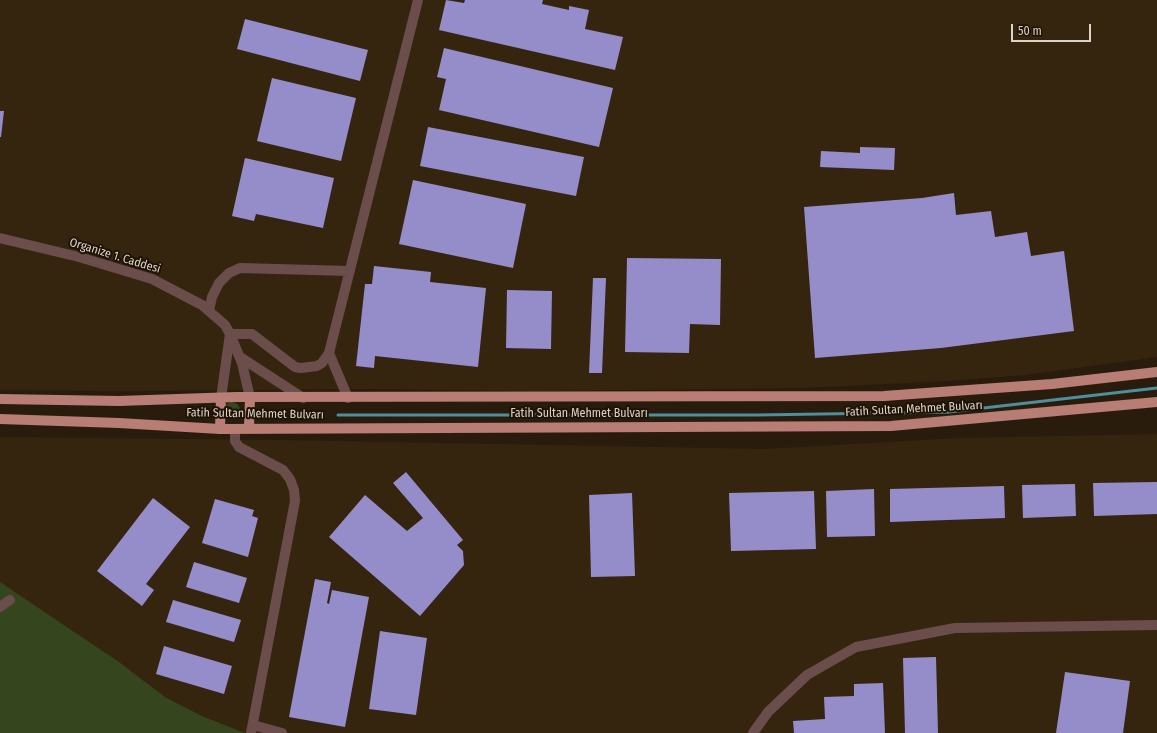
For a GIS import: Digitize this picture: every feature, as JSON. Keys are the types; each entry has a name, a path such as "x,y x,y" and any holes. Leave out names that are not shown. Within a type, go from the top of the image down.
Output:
{"main road":[{"name":"Fatih Sultan Mehmet Bulvarı","path":"0,398 119,402 221,398 884,396 1052,384 1157,372"},
{"path":"220,429 221,398"},
{"path":"249,428 250,398"},
{"name":"Fatih Sultan Mehmet Bulvarı","path":"0,420 119,423 220,429 891,426 1157,402"}],"street":[{"path":"221,398 230,334 252,334 295,367 301,368 317,366 322,363 329,353 418,0"},
{"name":"Organize 1. Caddesi","path":"0,238 79,257 152,279 202,304 224,325 230,334 240,357 250,398"},
{"path":"209,311 214,293 219,283 229,273 240,268 350,271"},
{"path":"329,353 348,398"},
{"path":"240,357 303,398"},
{"path":"235,429 235,441 239,447 245,452 284,470 290,479 294,490 295,502 252,729 282,733"},
{"path":"0,607 10,600"},
{"path":"753,733 768,712 807,674 856,647 955,628 1157,625"}],"shaded area":[{"path":"0,0 1157,0 1157,357 1025,375 948,381 803,388 535,391 381,389 121,391 0,390"},
{"path":"1157,434 1157,733 245,733 202,716 165,697 119,662 0,582 0,437 281,440 764,449 960,438"}],"green space":[{"path":"232,402 239,407 240,410 235,417 232,418 225,413 224,410 229,403"},
{"path":"0,582 119,662 165,697 202,716 245,733 0,733"}],"building":[{"path":"446,0 464,3 465,0 543,0 542,4 569,10 569,6 589,10 585,29 623,37 615,70 439,30"},
{"path":"245,19 368,50 360,81 237,49"},
{"path":"444,48 613,88 599,147 439,110 446,79 437,77"},
{"path":"272,78 356,98 341,161 257,141"},
{"path":"0,111 4,111 1,137 0,137"},
{"path":"428,127 584,157 576,196 420,166"},
{"path":"860,147 895,148 894,170 820,167 821,151 860,153"},
{"path":"245,158 334,178 323,228 256,214 254,221 232,216"},
{"path":"413,180 526,204 513,268 399,244"},
{"path":"954,193 956,215 991,211 995,237 1027,232 1031,256 1064,251 1074,331 941,348 815,358 804,207 922,198"},
{"path":"627,258 721,259 720,325 690,324 689,353 625,352"},
{"path":"374,266 431,272 430,282 486,288 478,367 375,356 374,368 356,366 365,284 372,284"},
{"path":"593,278 606,278 602,373 589,373"},
{"path":"507,290 552,291 551,349 506,348"},
{"path":"406,472 463,540 457,545 463,551 464,565 420,616 329,537 365,495 407,531 423,518 393,483"},
{"path":"1157,482 1157,514 1094,516 1093,483"},
{"path":"1075,484 1076,516 1023,518 1022,485"},
{"path":"1004,486 1005,518 890,522 890,489"},
{"path":"874,489 875,536 827,537 826,491"},
{"path":"814,491 816,549 731,551 729,493"},
{"path":"632,493 635,576 591,577 589,495"},
{"path":"153,498 190,527 146,584 154,590 142,606 97,571"},
{"path":"215,499 254,510 252,516 258,518 248,557 202,543"},
{"path":"194,562 247,578 239,603 186,587"},
{"path":"315,579 331,582 327,603 329,604 332,590 369,597 345,727 289,717"},
{"path":"173,600 241,620 234,642 166,622"},
{"path":"380,631 427,638 416,715 369,709"},
{"path":"164,646 232,666 224,694 156,674"},
{"path":"936,657 938,733 905,733 903,658"},
{"path":"1065,672 1130,681 1123,733 1056,733"},
{"path":"883,683 885,733 794,733 793,721 825,719 824,697 854,696 854,684"}],"waterway":[{"path":"338,415 757,415 949,412 1157,388"}]}
